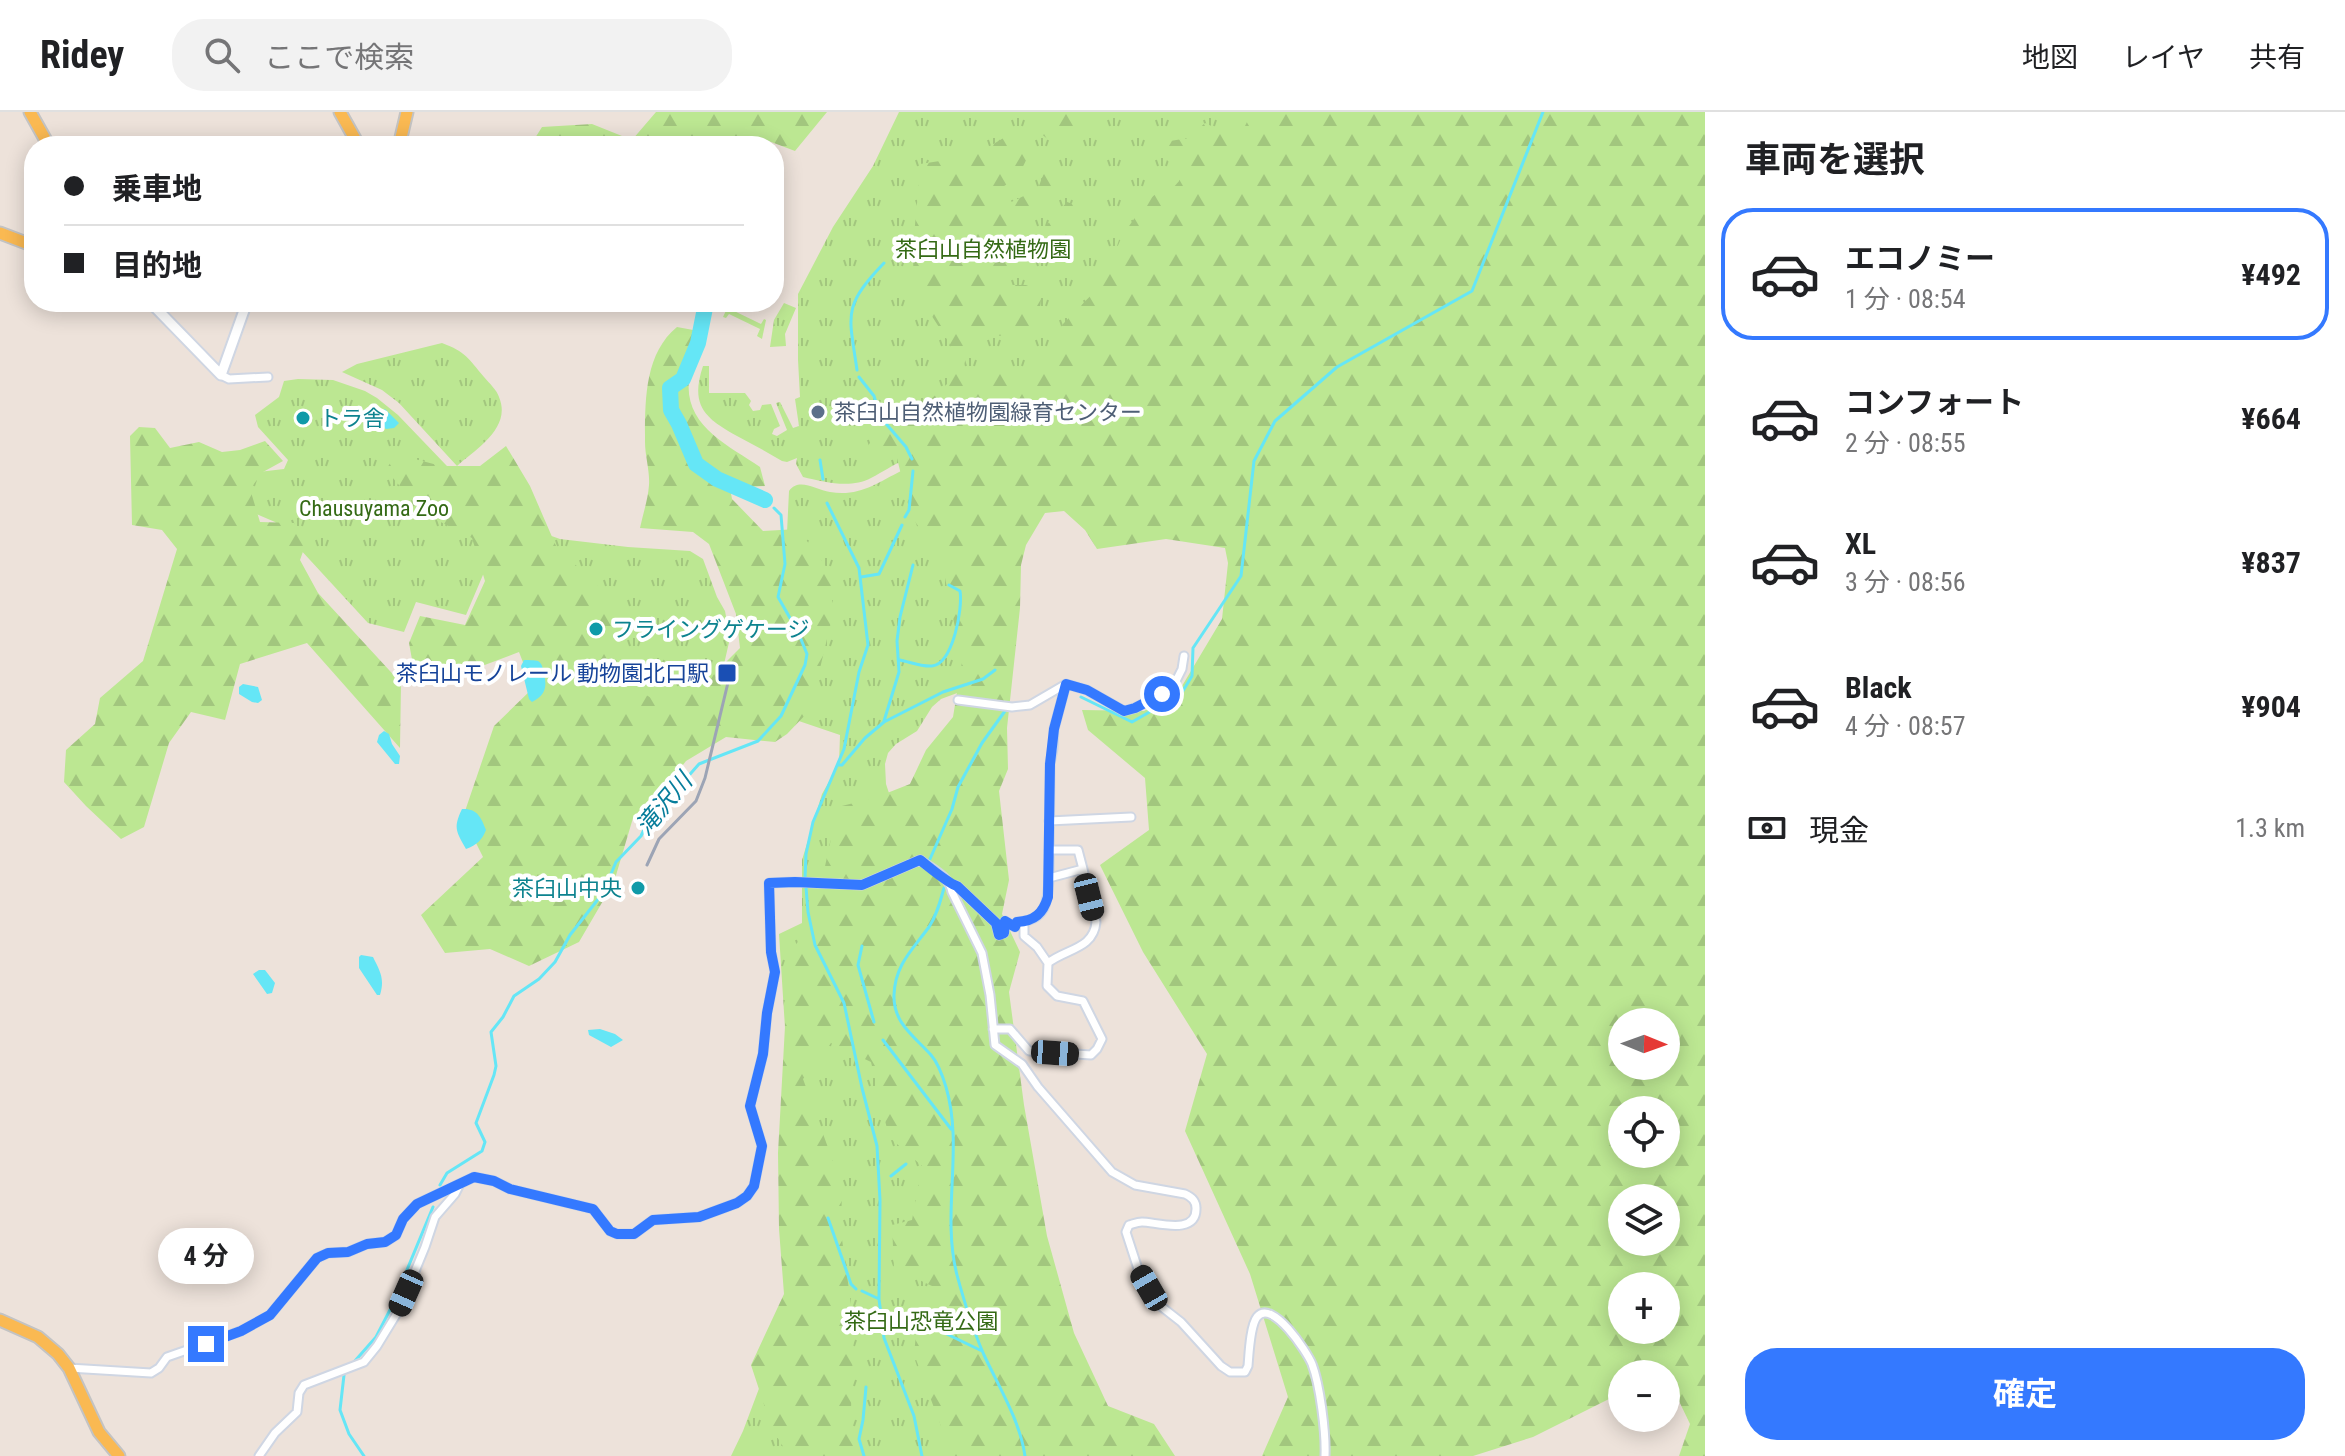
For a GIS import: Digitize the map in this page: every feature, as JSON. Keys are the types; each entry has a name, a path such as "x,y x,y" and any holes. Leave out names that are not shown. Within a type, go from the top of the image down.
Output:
{"main road":[{"path":"30,112 43,136"},
{"path":"340,112 353,136"},
{"path":"401,136 407,112"},
{"path":"0,233 24,242"},
{"path":"0,1320 38,1337 58,1354 69,1368 99,1432 119,1456"}],"street":[{"path":"159,312 221,375 229,379 268,377"},
{"path":"221,375 243,312"},
{"path":"958,700 1012,707 1030,705 1066,684 1087,690 1124,711 1162,694 1174,685 1184,656"},
{"path":"951,885 957,886 996,923 999,935 1004,933 1005,921 1015,927 1017,922 1035,918 1045,908 1049,878 1050,764 1054,729 1066,684"},
{"path":"1049,821 1131,817"},
{"path":"1048,963 1081,947 1090,939 1096,922 1078,850 1049,850"},
{"path":"69,1368 151,1373 167,1357 241,1331 270,1315 317,1258 385,1242 396,1235 403,1219 417,1204 474,1177 593,1209 610,1231 617,1234 634,1234 653,1220 699,1217 737,1203 754,1186 762,1146 750,1106 763,1054 775,972 771,952 769,883 862,885 920,860 951,885 982,953 995,1045 1022,1064 1038,1087 1112,1172 1135,1185 1191,1197 1197,1210 1195,1217 1187,1224 1175,1226 1139,1222 1129,1225 1126,1232 1139,1272 1158,1304 1181,1322 1230,1372 1245,1372 1248,1366 1257,1317 1262,1313 1274,1315 1300,1344 1311,1362 1326,1434 1325,1456"},
{"path":"1049,878 1083,869"},
{"path":"993,1029 1010,1029 1029,1051 1091,1055 1102,1039 1083,1001 1057,996 1047,986 1048,963 1037,947 1024,936 1024,921"},
{"path":"259,1456 275,1433 297,1412 299,1393 304,1385 364,1362 377,1346 399,1310 435,1217 461,1182"}],"green space":[{"path":"656,112 827,112 795,151 784,147 784,136 635,136"},
{"name":"茶臼山自然植物園","path":"899,112 1325,112 1121,324 905,460 871,478 846,484 803,477 796,464 797,458 782,461 708,416 699,401 699,379 703,366 709,366 709,393 745,393 753,411 771,404 780,426 772,434 777,436 787,430 776,403 780,402 793,428 799,426 795,399 800,397 798,294 833,227 873,166"},
{"path":"1037,112 1085,112 1085,131 1060,149 1034,128"},
{"path":"1252,112 1705,112 1705,1456 1679,1456 1690,1424 1680,1403 1680,1360 1608,1360 1608,1400 1533,1437 1473,1456 1262,1456 1288,1397 1250,1274 1185,1131 1207,1054 1143,952 1100,865 1149,830 1145,778 1088,730 1082,710 1144,711 1182,686 1222,619 1228,563 1225,548 1166,539 1097,549 1085,530 1064,511 1045,513 1026,545 1021,565 1020,608 1007,728 1008,769 999,791 1009,880 1002,914 1020,952 1009,992 1024,1105 1047,1236 1074,1333 1108,1406 1154,1424 1175,1456 952,1456 914,1354 918,1316 932,1286 894,1268 892,1225 912,1220 922,1166 889,1137 871,1062 831,1043 803,1079 842,1186 841,1232 854,1326 851,1409 855,1456 789,1456 772,1429 751,1365 784,1294 778,1153 789,954 813,921 838,807 910,784 926,750 953,717 962,662 941,558 911,516 896,454 866,449 877,432 909,420 947,384 956,354 925,305 914,279 920,164 973,156 1012,133 1029,153 1017,175 987,196 985,204 999,208 1038,189 1045,169 1055,167 1065,175 1059,193 1035,211 1006,219 1007,227 1029,238 1044,228 1067,202 1085,211 1080,223 1071,232 1023,251 1010,264 1008,274 1011,285 1026,285 1041,292 1040,306 1032,324 1015,334 981,334 969,342 965,370 990,368 1027,372 1052,354 1063,324 1102,284 1122,236 1146,202 1158,192 1173,188 1180,180 1176,168 1160,154 1170,141 1189,138 1205,123 1224,132 1242,132"},
{"path":"592,124 622,136 536,136 542,127"},
{"path":"784,303 796,308 785,334 786,346 770,347 774,320 779,312 784,312"},
{"path":"725,312 736,312 761,324 766,320 762,339 757,336 760,329 729,314 723,317"},
{"path":"677,327 704,332 689,380 693,410 722,442 760,467 765,486 730,488 732,499 763,531 798,529 830,572 833,614 810,710 775,742 726,737 686,761 669,783 633,818 614,882 579,942 529,966 490,949 445,953 421,915 483,857 463,817 494,726 533,688 519,652 466,672 415,676 409,643 420,616 465,625 485,581 472,538 423,513 386,470 392,460 411,458 441,466 480,466 506,446 530,486 556,546 615,603 608,670 651,698 707,681 740,648 736,614 709,544 693,532 640,528 649,485 645,411 649,380 658,351"},
{"path":"442,343 470,360 497,392 502,408 501,418 490,437 457,466 399,403 382,390 342,372 357,364"},
{"name":"Chausuyama Zoo","path":"333,380 377,398 398,415 470,490 529,528 560,539 690,551 703,559 725,611 730,638 722,673 702,685 574,731 488,563 466,615 416,602 404,632 368,623 275,522 254,513 233,475 284,469 288,460 258,427 255,415 279,397 284,381"},
{"path":"139,427 155,428 170,448 199,442 222,452 240,450 265,441 283,461 263,472 250,489 260,522 294,523 306,543 300,560 318,593 401,683 400,748 307,643 240,664 225,720 191,712 169,743 144,827 121,839 64,782 66,750 95,724 100,698 143,661 177,549 162,530 132,525 130,436"},
{"name":"茶臼山恐竜公園","path":"901,471 929,473 968,689 941,699 917,731 888,753 886,784 1059,1310 1119,1456 731,1456 784,1322 790,1106 779,934 802,923 802,860 822,794 839,764 840,735 787,717 784,595 789,491 803,485 850,493"}],"water":[{"path":"385,409 399,423 394,428 386,429 376,419"},
{"path":"524,660 538,661 544,673 544,690 532,702 521,666"},
{"path":"243,684 258,687 262,700 252,702 239,694 239,687"},
{"path":"384,731 389,734 400,756 399,764 395,764 377,742"},
{"path":"462,809 478,814 486,830 479,842 466,849 457,829"},
{"path":"361,955 373,957 378,967 382,980 380,995 359,968"},
{"path":"265,970 275,983 272,993 267,994 253,974"},
{"path":"600,1029 623,1040 611,1047 589,1035 588,1030"}],"waterway":[{"path":"1081,697 1132,722 1181,694 1192,676 1193,648 1241,576 1254,461 1275,421 1337,367 1472,291 1543,112"},
{"path":"857,370 852,312 861,290 884,263"},
{"name":"滝沢川","path":"704,312 698,343 683,379 670,388 671,410 696,464 717,479 765,500"},
{"path":"859,377 874,396 879,412"},
{"path":"882,419 912,459"},
{"path":"820,460 823,479"},
{"path":"905,517 909,510 913,471"},
{"path":"805,878 806,854 813,822 844,749 859,672 868,645 859,568 827,503"},
{"name":"滝沢川","path":"440,1185 447,1173 482,1151 485,1142 476,1123 496,1066 491,1032 514,996 539,979 555,962 570,935 603,893 616,862 641,836 654,808 699,764 758,741 781,716 805,665 807,654 778,597 785,564 781,515 774,508"},
{"path":"861,577 879,574 902,525"},
{"path":"884,721 899,672 897,641 900,617 913,565"},
{"path":"900,660 932,666 946,656 955,634 961,599 960,591 949,585"},
{"path":"838,765 842,765 865,738 884,722 943,692 983,679 995,670"},
{"path":"930,859 958,787 982,743 1005,711"},
{"path":"806,887 815,945 844,1003 877,1146 879,1299 884,1338 914,1416 922,1456"},
{"path":"944,888 932,922 901,966 895,984 895,1005 906,1028 936,1062 946,1087 953,1133 951,1228 957,1275 976,1336 1014,1417 1025,1456"},
{"path":"862,946 858,965 874,1022"},
{"path":"883,1040 951,1129"},
{"path":"891,1176 906,1164"},
{"path":"354,1362 376,1337 392,1306 433,1207"},
{"path":"828,1218 851,1284 856,1289"},
{"path":"862,1291 879,1299"},
{"path":"915,1310 928,1325 982,1351"},
{"path":"344,1375 340,1410 349,1434 364,1456"},
{"path":"864,1456 859,1439 866,1387"}],"railway":[{"path":"647,865 659,839 696,801 705,778 732,666"}],"place":[{"name":"茶臼山自然植物園緑育センター","path":"818,412"},
{"name":"トラ舎","path":"303,418"},
{"name":"フライングゲケージ","path":"596,629"},
{"name":"茶臼山モノレール 動物園北口駅","path":"727,673"},
{"name":"茶臼山中央","path":"638,888"}],"route":[{"path":"206,1344 241,1331 270,1315 317,1258 385,1242 396,1235 403,1219 417,1204 474,1177 593,1209 610,1231 617,1234 634,1234 653,1220 699,1217 737,1203 754,1186 762,1146 750,1106 763,1054 775,972 771,952 769,883 862,885 920,860 951,885 957,886 996,923 999,935 1004,933 1005,921 1015,927 1017,922 1035,918 1045,908 1048,897 1050,764 1054,729 1066,684 1087,690 1124,711 1162,694"}]}
